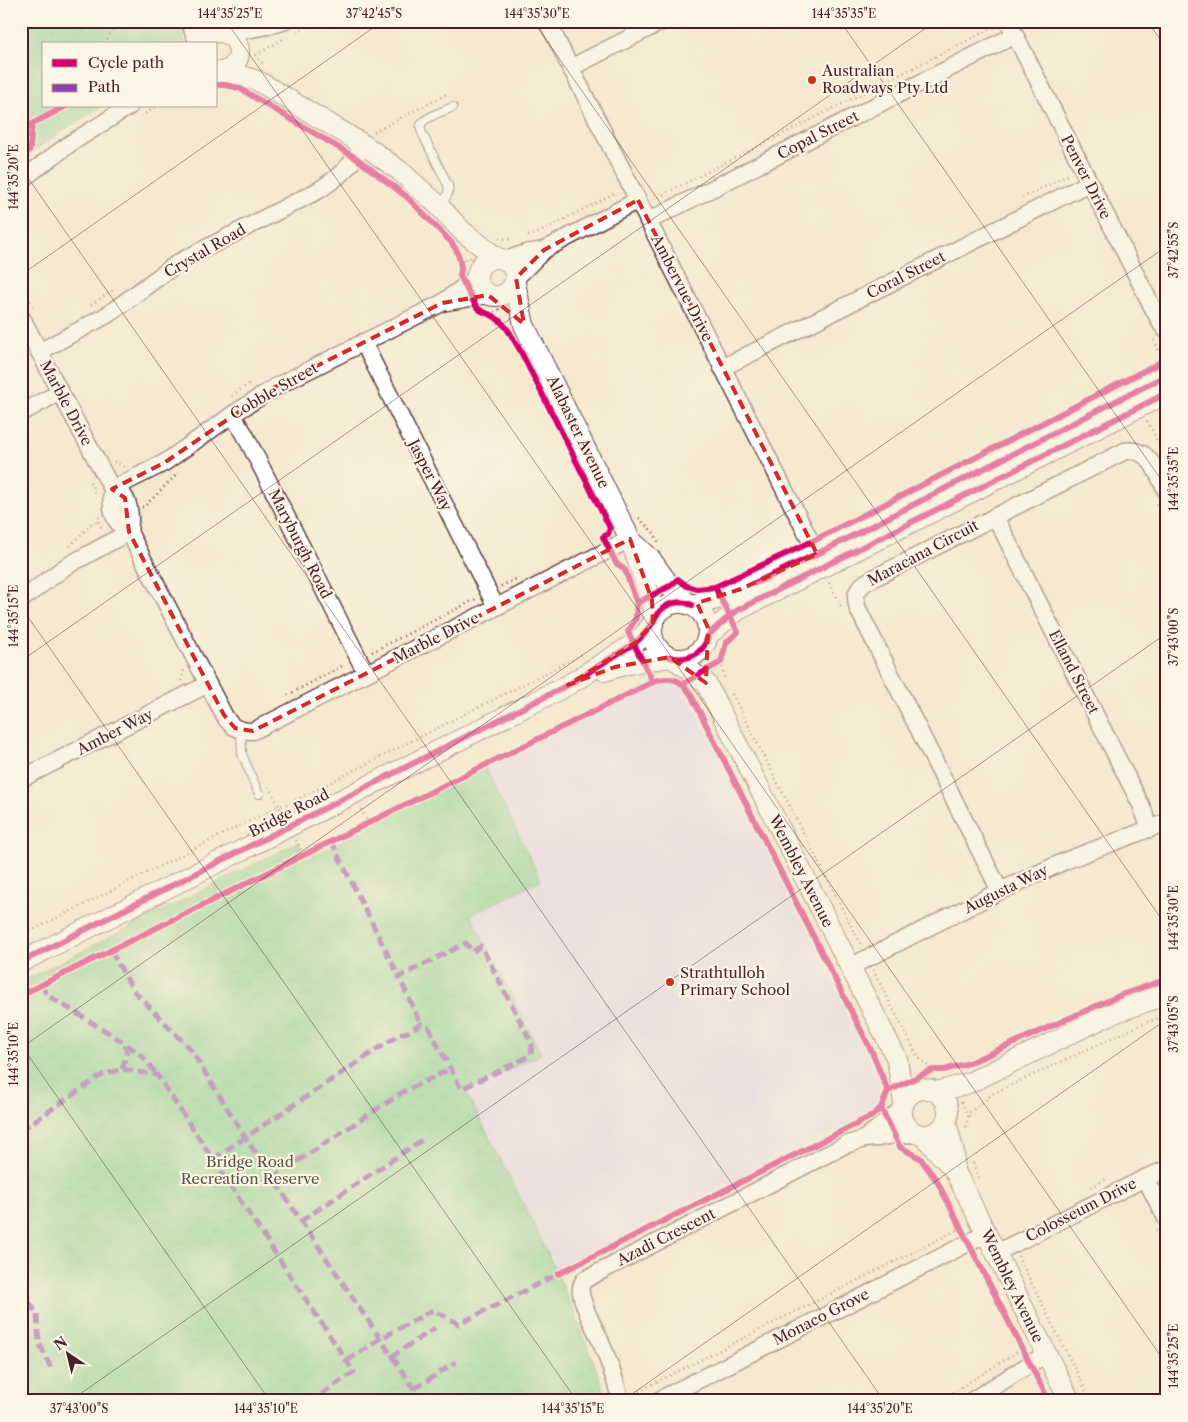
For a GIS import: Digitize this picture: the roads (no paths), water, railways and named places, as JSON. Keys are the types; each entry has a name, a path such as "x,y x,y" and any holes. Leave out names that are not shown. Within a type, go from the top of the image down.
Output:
{"street":[{"path":"189,21 198,42"},
{"path":"201,42 216,29 268,27 286,21"},
{"name":"Ambervue Drive","path":"547,21 570,68 646,200 648,221 817,554"},
{"path":"570,68 663,21"},
{"path":"221,72 235,64 268,27"},
{"name":"Penver Drive","path":"1006,28 1089,183 1161,324 1167,331"},
{"name":"Copal Street","path":"648,221 1006,28"},
{"name":"Alabaster Avenue","path":"216,29 236,41 262,75 400,171 439,206 462,231 501,259"},
{"name":"Alabaster Avenue","path":"221,72 262,75"},
{"path":"21,180 71,142 127,108"},
{"name":"Crystal Road","path":"39,352 107,315 179,262 319,190 348,168 364,145"},
{"name":"Coral Street","path":"722,368 1089,183"},
{"path":"544,250 516,280 509,292 499,297 479,287 484,263 488,260 544,250 646,200"},
{"name":"Alabaster Avenue","path":"462,231 479,287 524,326"},
{"path":"501,259 513,267 516,280"},
{"name":"Alabaster Avenue","path":"516,280 524,326 630,539 650,596 653,621"},
{"name":"Cobble Street","path":"112,489 164,463 232,415 275,388 363,342 479,287"},
{"name":"Marble Drive","path":"21,316 112,489 120,492 125,498 130,513 129,532 227,720 235,728 253,731 630,539"},
{"name":"Jasper Way","path":"363,342 496,608"},
{"path":"1163,369 817,554 717,599 690,604 680,602 665,607 658,612 653,621 653,640 662,653 672,658 683,659 692,656 700,651 706,640 738,610 1167,394"},
{"path":"21,413 60,392"},
{"name":"Maryburgh Road","path":"232,415 244,433 351,662 366,673"},
{"name":"Maracana Circuit","path":"1000,891 858,609 855,600 856,594 859,588 866,582 1125,451 1140,451 1146,455 1167,492"},
{"name":"Elland Street","path":"995,516 1142,806 1150,829"},
{"path":"21,600 65,567 129,532"},
{"name":"Alabaster Avenue","path":"630,539 650,558 670,586 690,604"},
{"path":"690,604 703,614 708,628 706,640"},
{"name":"Bridge Road","path":"21,962 568,685 635,643 643,636 653,621"},
{"name":"Wembley Avenue","path":"706,640 708,667 706,683"},
{"name":"Wembley Avenue","path":"672,658 706,683 859,963 897,1059 903,1106"},
{"name":"Bridge Road","path":"568,685 615,667 672,658"},
{"name":"Amber Way","path":"21,779 208,684"},
{"name":"Augusta Way","path":"859,963 1000,891 1066,861 1167,822"},
{"path":"984,1074 948,1118 940,1131 935,1134 920,1135 907,1127 904,1122 903,1106 912,1093 929,1080 969,1083 984,1074 1109,1015 1167,994"},
{"name":"Wembley Avenue","path":"897,1059 906,1069 929,1080"},
{"path":"929,1080 946,1101 948,1118"},
{"name":"Azadi Crescent","path":"864,1139 903,1106"},
{"name":"Wembley Avenue","path":"948,1118 955,1171 978,1238 1004,1249 1038,1358 1070,1401"},
{"name":"Azadi Crescent","path":"628,1397 615,1379 582,1299 580,1292 584,1280 845,1145 864,1139 894,1135 920,1135"},
{"name":"Wembley Avenue","path":"920,1135 955,1171"},
{"name":"Colosseum Drive","path":"1004,1249 1145,1178 1167,1169"},
{"path":"1145,1178 1167,1220"},
{"name":"Monaco Grove","path":"657,1401 978,1238"},
{"path":"971,1401 1038,1358"}],"lane":[{"path":"439,206 447,196 449,191 448,185 420,126 427,119 453,107"},
{"path":"241,730 242,754 260,794"}],"place":[{"name":"Australian Roadways Pty Ltd","path":"812,80"},
{"name":"Strathtulloh Primary School","path":"670,982"}],"park label":[{"name":"Bridge Road Recreation Reserve","path":"250,1170"}]}
